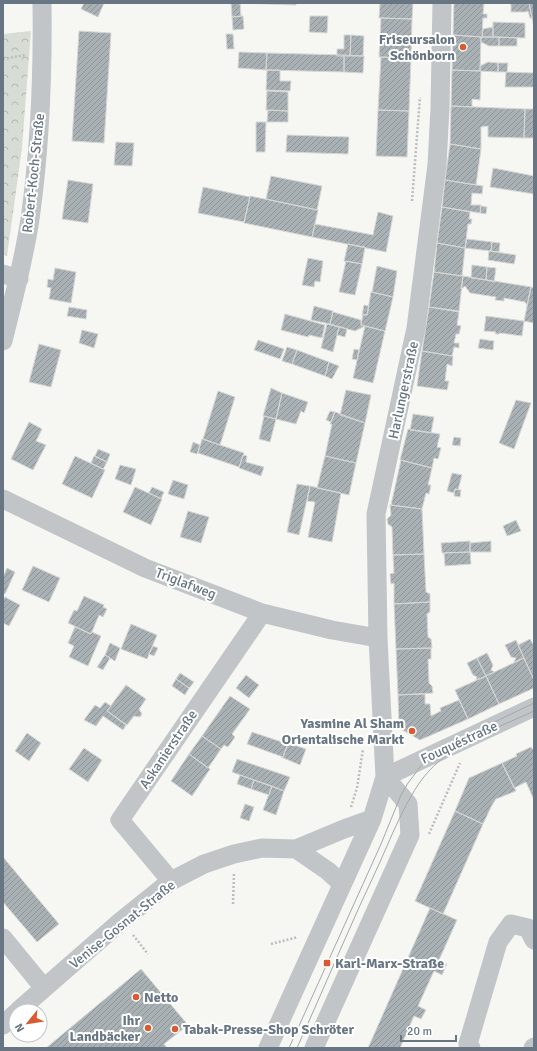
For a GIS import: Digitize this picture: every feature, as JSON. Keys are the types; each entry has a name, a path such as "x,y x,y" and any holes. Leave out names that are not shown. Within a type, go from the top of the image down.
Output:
{"street":[{"name":"Robert-Koch-Straße","path":"3,340 11,277 30,219 38,144 43,51 42,3"},
{"name":"Harlungerstraße","path":"385,777 378,638 376,514 416,328 437,165 440,108 442,3"},
{"name":"Triglafweg","path":"3,499 145,568 262,613 332,630 378,638"},
{"name":"Askanierstraße","path":"171,881 120,820 262,613"},
{"name":"Fouquéstraße","path":"385,777 534,706"},
{"path":"268,1048 372,819 385,777"},
{"path":"314,1048 410,836 408,804 385,777"},
{"name":"Venise-Gosnat-Straße","path":"27,1003 120,922 171,881 204,864 234,854 262,848 296,849 372,819"},
{"path":"296,849 328,871 342,884"},
{"path":"471,1048 468,1044 498,942 511,924 528,928 534,940"},
{"path":"3,938 44,988"}],"path":[{"path":"412,205 420,91"},
{"path":"233,904 234,854"},
{"path":"271,944 299,937"},
{"path":"135,938 148,954"}],"green space":[{"path":"31,31 22,148 7,256 3,254 3,34"}],"building":[{"path":"84,3 104,3 98,17 81,9"},
{"path":"231,3 240,3 241,16 232,17"},
{"path":"240,3 296,3 296,5"},
{"path":"380,3 413,3 412,19 379,18"},
{"path":"454,3 484,3 483,14 487,14 487,18 483,18 482,37 453,35"},
{"path":"511,3 529,3 532,18 530,18 528,11 511,12"},
{"path":"529,3 534,3 534,28"},
{"path":"243,16 244,29 233,30 232,17"},
{"path":"310,16 328,16 327,33 309,32"},
{"path":"381,18 412,19 411,58 379,57"},
{"path":"493,22 525,23 525,38 493,37"},
{"path":"493,27 493,37 482,37 483,29"},
{"path":"79,31 111,33 104,143 72,141"},
{"path":"226,34 233,34 234,49 227,49"},
{"path":"344,35 351,35 350,56 337,56 337,49 344,49"},
{"path":"351,35 364,36 363,56 350,56"},
{"path":"453,35 481,37 480,71 452,70"},
{"path":"481,37 499,37 499,46 489,46 481,42"},
{"path":"499,37 517,38 517,46 499,46"},
{"path":"239,52 267,53 266,70 238,68"},
{"path":"267,53 344,55 344,72 266,70"},
{"path":"344,55 364,56 363,73 344,72"},
{"path":"381,57 411,58 409,111 378,110"},
{"path":"488,62 498,63 498,72 480,71 480,66"},
{"path":"498,63 508,63 507,72 498,72"},
{"path":"267,70 280,70 280,81 291,81 290,91 266,90"},
{"path":"452,70 481,71 480,100 472,99 472,107 451,106"},
{"path":"506,72 534,73 534,87 505,87"},
{"path":"267,91 288,92 288,111 266,110"},
{"path":"451,106 525,109 524,138 488,137 488,126 481,127 481,149 450,144"},
{"path":"525,109 534,109 534,138 524,138"},
{"path":"268,110 288,111 288,122 267,122"},
{"path":"378,110 409,111 407,157 376,156"},
{"path":"256,122 266,122 265,152 256,152"},
{"path":"287,135 349,137 348,154 286,152"},
{"path":"116,142 134,143 132,166 114,165"},
{"path":"450,144 481,149 476,185 445,180"},
{"path":"493,168 534,176 534,194 490,187"},
{"path":"271,176 322,186 317,210 266,199"},
{"path":"68,180 93,184 88,223 62,219"},
{"path":"445,180 483,186 482,194 472,193 471,205 481,205 480,213 442,207"},
{"path":"203,187 250,197 244,222 198,213"},
{"path":"250,196 318,210 312,237 244,223"},
{"path":"481,206 487,207 486,214 480,213"},
{"path":"442,207 470,212 469,219 472,219 471,224 468,224 465,248 437,243"},
{"path":"378,212 393,216 386,252 312,237 315,224 373,235"},
{"path":"467,239 492,242 491,251 465,248"},
{"path":"492,242 500,243 499,252 491,251"},
{"path":"437,243 465,248 462,276 434,272"},
{"path":"348,244 365,247 362,264 344,261"},
{"path":"489,251 516,255 514,264 488,260"},
{"path":"308,258 323,261 320,282 315,281 314,287 302,285"},
{"path":"346,261 362,264 355,295 339,292"},
{"path":"472,265 487,267 486,280 471,278"},
{"path":"377,266 397,271 393,297 372,292"},
{"path":"487,267 496,268 494,282 486,280"},
{"path":"55,268 76,272 71,303 49,299 51,288 47,287 48,279 53,280"},
{"path":"434,272 463,276 459,311 429,307"},
{"path":"463,276 531,287 527,305 525,302 504,298 504,301 495,300 496,297 470,293 465,286 461,289"},
{"path":"531,287 534,288 534,323 524,321"},
{"path":"371,292 393,297 385,331 361,325 363,314 367,315"},
{"path":"364,305 369,306 367,315 362,315"},
{"path":"314,306 333,311 330,324 311,320"},
{"path":"69,307 87,310 86,319 67,316"},
{"path":"429,307 459,312 457,325 461,326 459,334 456,334 454,343 459,343 459,348 454,347 452,356 422,351"},
{"path":"333,312 361,320 361,325 365,326 355,331 330,324"},
{"path":"285,314 325,325 322,338 309,335 308,337 281,330"},
{"path":"486,316 524,321 522,336 500,333 495,334 496,332 484,331"},
{"path":"327,324 339,327 333,352 321,348"},
{"path":"365,326 385,331 373,383 353,378"},
{"path":"339,327 347,329 345,337 337,335"},
{"path":"82,330 98,334 94,348 79,343"},
{"path":"480,339 494,341 493,350 478,348"},
{"path":"258,340 284,349 280,359 254,350"},
{"path":"39,344 61,350 51,387 29,382"},
{"path":"287,347 297,350 292,364 282,361"},
{"path":"354,349 359,350 357,360 352,359"},
{"path":"297,350 329,362 325,376 292,364"},
{"path":"422,351 453,356 452,366 447,364 445,381 449,381 447,390 417,386"},
{"path":"329,362 339,366 332,379 325,376"},
{"path":"271,388 282,393 276,419 263,416"},
{"path":"346,390 371,395 365,423 340,415"},
{"path":"218,391 235,397 220,445 203,439"},
{"path":"282,393 308,402 304,413 301,411 296,424 276,419"},
{"path":"516,400 531,403 514,449 499,443"},
{"path":"330,411 335,412 331,422 326,420"},
{"path":"335,412 365,423 356,463 325,456 332,424 330,424"},
{"path":"413,414 434,417 431,433 410,430"},
{"path":"264,416 276,419 270,442 259,439"},
{"path":"29,422 42,429 36,441 46,445 33,470 11,459"},
{"path":"408,429 440,434 437,447 441,448 438,459 434,458 432,468 400,460"},
{"path":"454,437 461,438 460,446 452,445"},
{"path":"202,439 244,453 239,467 198,453"},
{"path":"193,442 200,445 197,454 190,452"},
{"path":"98,449 110,454 107,462 95,456"},
{"path":"243,455 247,456 246,462 264,467 261,476 239,468"},
{"path":"75,456 105,470 92,498 62,484"},
{"path":"94,456 107,462 103,469 91,463"},
{"path":"325,456 356,463 349,495 317,488"},
{"path":"401,460 432,468 428,485 431,485 429,494 426,493 422,509 391,505"},
{"path":"120,465 136,469 131,485 115,479"},
{"path":"452,473 462,475 458,490 455,489 454,493 447,491"},
{"path":"173,480 188,485 184,499 168,494"},
{"path":"297,484 310,486 299,535 287,532"},
{"path":"310,486 341,493 332,542 308,537 315,502 307,501"},
{"path":"135,487 162,499 151,525 123,512"},
{"path":"152,487 164,492 161,499 149,493"},
{"path":"455,489 461,490 460,497 454,496"},
{"path":"390,505 422,509 424,554 393,555 392,527 388,524 387,519 391,515"},
{"path":"188,511 209,517 201,543 180,537"},
{"path":"516,520 521,531 507,536 503,526"},
{"path":"470,541 470,552 442,553 441,543"},
{"path":"491,541 491,552 470,552 470,543"},
{"path":"470,552 471,564 445,566 444,553"},
{"path":"424,554 426,592 430,594 430,602 394,604 394,583 391,584 390,574 394,573 393,555"},
{"path":"33,566 60,578 49,602 22,590"},
{"path":"7,568 15,572 5,594 3,593 3,577"},
{"path":"84,596 104,605 103,607 107,609 103,617 99,615 91,634 68,623 74,610 77,611"},
{"path":"5,597 20,605 9,626 3,623 3,600"},
{"path":"430,602 430,612 427,614 428,637 431,639 432,648 396,649 394,604"},
{"path":"131,624 157,635 147,659 121,649"},
{"path":"75,627 91,634 92,632 101,636 88,666 69,657 74,646 68,643"},
{"path":"530,639 534,644 534,680 518,645"},
{"path":"516,640 524,658 514,662 516,658 511,657 505,645"},
{"path":"110,643 120,648 115,661 105,655"},
{"path":"153,646 158,648 154,656 149,654"},
{"path":"431,648 431,659 428,659 429,683 432,686 433,693 398,695 396,649"},
{"path":"487,653 493,665 491,670 494,672 486,676 477,658"},
{"path":"105,655 110,658 103,670 97,667"},
{"path":"477,658 486,676 476,680 477,677 473,675 467,663"},
{"path":"524,658 534,680 534,688 499,704 486,676"},
{"path":"180,673 194,682 189,688 176,679"},
{"path":"246,675 259,685 249,698 236,688"},
{"path":"486,676 499,704 468,719 455,690"},
{"path":"176,679 189,688 185,695 172,686"},
{"path":"126,685 146,699 139,709 142,714 140,717 134,716 127,725 107,711"},
{"path":"425,694 425,704 430,704 431,716 441,711 440,708 459,700 468,719 420,740 399,728 398,695"},
{"path":"230,696 250,709 232,734 235,737 228,747 224,745 221,749 202,736"},
{"path":"105,702 111,706 107,711 126,725 123,730 103,716 96,726 84,720 95,705 100,708"},
{"path":"252,732 288,744 283,757 247,744"},
{"path":"27,733 41,743 29,761 15,751"},
{"path":"202,736 221,749 208,768 189,754"},
{"path":"288,743 306,749 300,765 281,757 283,757"},
{"path":"531,747 532,749 534,748 534,800 526,782 514,788 502,763"},
{"path":"84,748 102,760 88,782 69,769"},
{"path":"189,754 210,769 192,796 171,781"},
{"path":"237,759 290,777 284,791 232,772"},
{"path":"502,763 516,791 496,799 483,824 455,811 469,778"},
{"path":"240,775 254,780 251,789 237,784"},
{"path":"254,780 272,786 269,795 251,789"},
{"path":"272,786 284,791 276,815 263,810"},
{"path":"245,804 254,807 249,821 240,818"},
{"path":"455,811 483,824 443,914 415,901"},
{"path":"3,857 59,924 37,942 3,902"},
{"path":"430,908 457,920 439,960 447,964 442,975 434,971 418,1006 426,1010 421,1019 414,1016 400,1048 368,1048"},
{"name":"Netto","path":"141,969 188,1025 164,1044 167,1048 46,1048"}],"tram line":[{"path":"289,1048 381,844 401,795 408,783 424,762 445,746 534,703"},
{"path":"297,1048 348,931 396,827 408,802 422,780 439,761 451,752 478,736 534,711"}],"place":[{"name":"Friseursalon Schönborn","path":"463,47"},
{"name":"Yasmine Al Sham Orientalische Markt","path":"412,731"},
{"name":"Karl-Marx-Straße","path":"327,963"},
{"name":"Netto","path":"136,997"},
{"name":"Ihr Landbäcker","path":"148,1028"},
{"name":"Tabak-Presse-Shop Schröter","path":"175,1029"}]}
